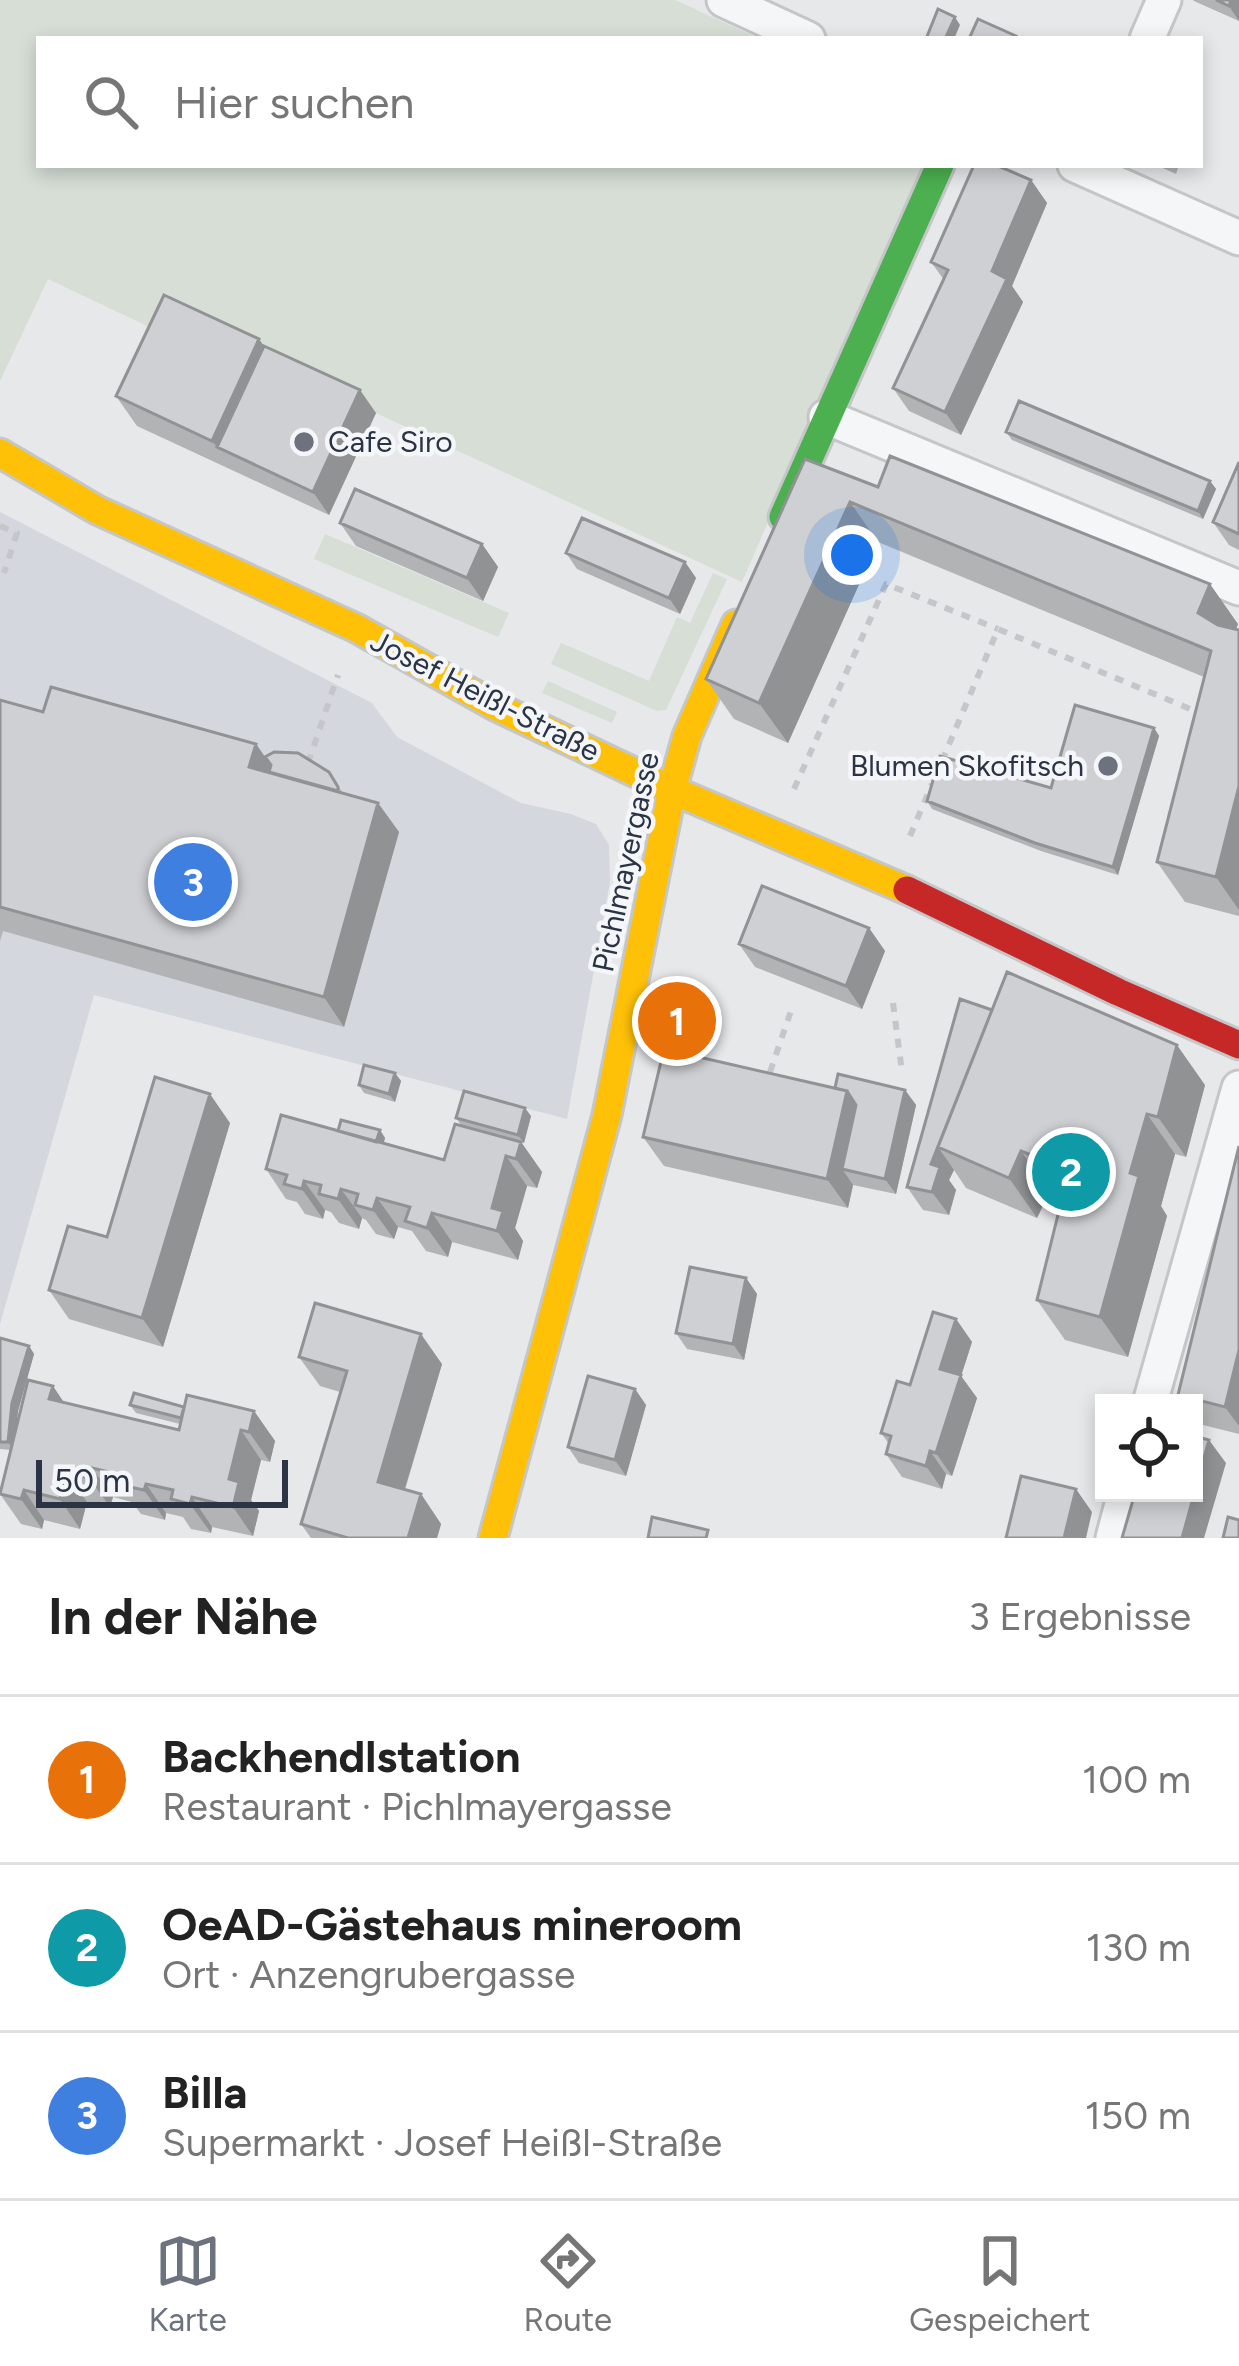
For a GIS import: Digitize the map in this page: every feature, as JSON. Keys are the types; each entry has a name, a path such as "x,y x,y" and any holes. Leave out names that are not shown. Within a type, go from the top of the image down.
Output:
{"street":[{"path":"1148,36 1164,0"},
{"path":"732,2 802,36"},
{"path":"771,544 939,168"},
{"path":"1086,168 1239,238"},
{"path":"826,416 1239,588"},
{"name":"Josef Heißl-Straße","path":"0,453 97,509 356,628 495,706 672,790 955,910 1239,1045"},
{"name":"Pichlmayergasse","path":"494,1538 607,1115 672,790 687,736 743,608"},
{"path":"1153,1394 1239,1088"},
{"path":"1113,1538 1123,1502"}],"path":[{"path":"0,526 17,533 4,573"},
{"path":"794,789 886,584 1201,710 1193,728"},
{"path":"910,836 998,629"},
{"path":"306,767 338,675"},
{"path":"892,1003 902,1072"},
{"path":"770,1072 793,1006"}],"shaded area":[{"path":"0,0 675,0 753,36 36,36 36,168 922,168 742,582 185,325 164,334 48,279 0,381"},
{"path":"0,512 372,703 397,737 521,803 596,824 609,845 610,882 567,1119 94,995 0,1324"},
{"path":"325,534 509,613 498,637 314,559"},
{"path":"713,573 727,579 666,710 657,711 551,664 561,643 649,681 677,617 690,623"},
{"path":"548,681 617,712 612,723 542,693"}],"building":[{"path":"938,9 955,17 946,36 927,36"},
{"path":"978,19 1016,36 970,36"},
{"path":"973,168 1003,168 1031,180 992,271 1007,279 945,412 893,388 948,270 931,262"},
{"path":"164,295 259,339 212,441 116,396"},
{"name":"Cafe Siro","path":"264,346 360,390 313,492 217,447"},
{"path":"1019,401 1210,481 1198,511 1006,432"},
{"path":"890,456 1210,584 1198,613 1239,630 1239,786 1216,877 1157,862 1211,651 850,502 759,703 706,679 805,459 878,487"},
{"path":"1239,462 1239,534 1213,522"},
{"path":"355,489 482,544 467,578 340,523"},
{"path":"582,518 685,562 669,598 566,553"},
{"path":"51,687 256,744 249,767 378,803 324,997 0,907 0,700 43,712"},
{"path":"1075,705 1154,728 1113,867 927,801 940,756 1051,788"},
{"path":"274,752 298,753 329,772 338,791 269,772 271,765 265,757"},
{"path":"762,886 869,928 846,986 739,944"},
{"path":"1007,972 1177,1045 1158,1117 1147,1114 1130,1173 1139,1176 1100,1317 1037,1300 1069,1170 1021,1151 1009,1178 938,1147"},
{"path":"960,999 992,1010 931,1164 940,1167 932,1192 907,1187"},
{"path":"664,1049 847,1091 827,1179 643,1137"},
{"path":"364,1065 395,1073 389,1094 359,1085"},
{"path":"838,1074 905,1090 885,1179 842,1169 856,1105 847,1091 835,1088"},
{"path":"155,1077 210,1094 142,1318 49,1290 68,1226 107,1237"},
{"path":"464,1091 525,1108 518,1135 456,1118"},
{"path":"281,1115 444,1160 455,1124 521,1142 516,1159 506,1156 492,1208 503,1211 497,1231 432,1213 427,1228 405,1221 410,1207 377,1198 373,1210 355,1205 358,1194 341,1189 338,1199 319,1194 321,1185 304,1181 302,1189 284,1184 287,1175 266,1169"},
{"path":"341,1120 380,1130 376,1142 338,1131"},
{"path":"1239,1146 1239,1350 1225,1407 1203,1401 1203,1394 1178,1394"},
{"path":"690,1267 746,1278 733,1344 676,1333"},
{"path":"315,1303 421,1334 378,1482 421,1494 408,1538 348,1538 301,1524 347,1371 299,1357"},
{"path":"933,1312 956,1319 940,1369 961,1375 936,1453 930,1451 926,1466 886,1454 891,1436 881,1433 897,1381 910,1385"},
{"path":"0,1338 29,1346 12,1403 8,1442 0,1442"},
{"path":"588,1376 635,1389 615,1460 568,1447"},
{"path":"28,1380 53,1386 49,1399 179,1430 187,1395 254,1411 249,1432 241,1430 229,1479 239,1482 233,1507 192,1497 190,1504 171,1499 173,1490 146,1484 144,1490 120,1485 123,1475 92,1468 89,1478 66,1472 60,1499 24,1490 21,1499 0,1494"},
{"path":"134,1393 184,1407 181,1418 130,1405"},
{"path":"1021,1476 1076,1489 1064,1538 1006,1538"},
{"path":"1132,1502 1192,1502 1182,1538 1122,1538"},
{"path":"652,1517 708,1530 706,1538 648,1538"},
{"path":"1228,1517 1239,1520 1239,1538 1223,1538"}],"traffic: fast":[{"path":"783,517 939,168"}],"traffic: slow":[{"path":"0,453 97,510 356,628 495,706 672,790 907,890"},
{"path":"493,1538 607,1115 672,790 687,736 736,624"}],"traffic: jam":[{"path":"907,890 1239,1045"}],"place":[{"name":"Cafe Siro","path":"304,442"},
{"name":"Blumen Skofitsch","path":"1108,766"},
{"name":"Billa","path":"193,882"},
{"name":"Backhendlstation","path":"677,1021"},
{"name":"OeAD-Gästehaus mineroom","path":"1071,1172"}]}
